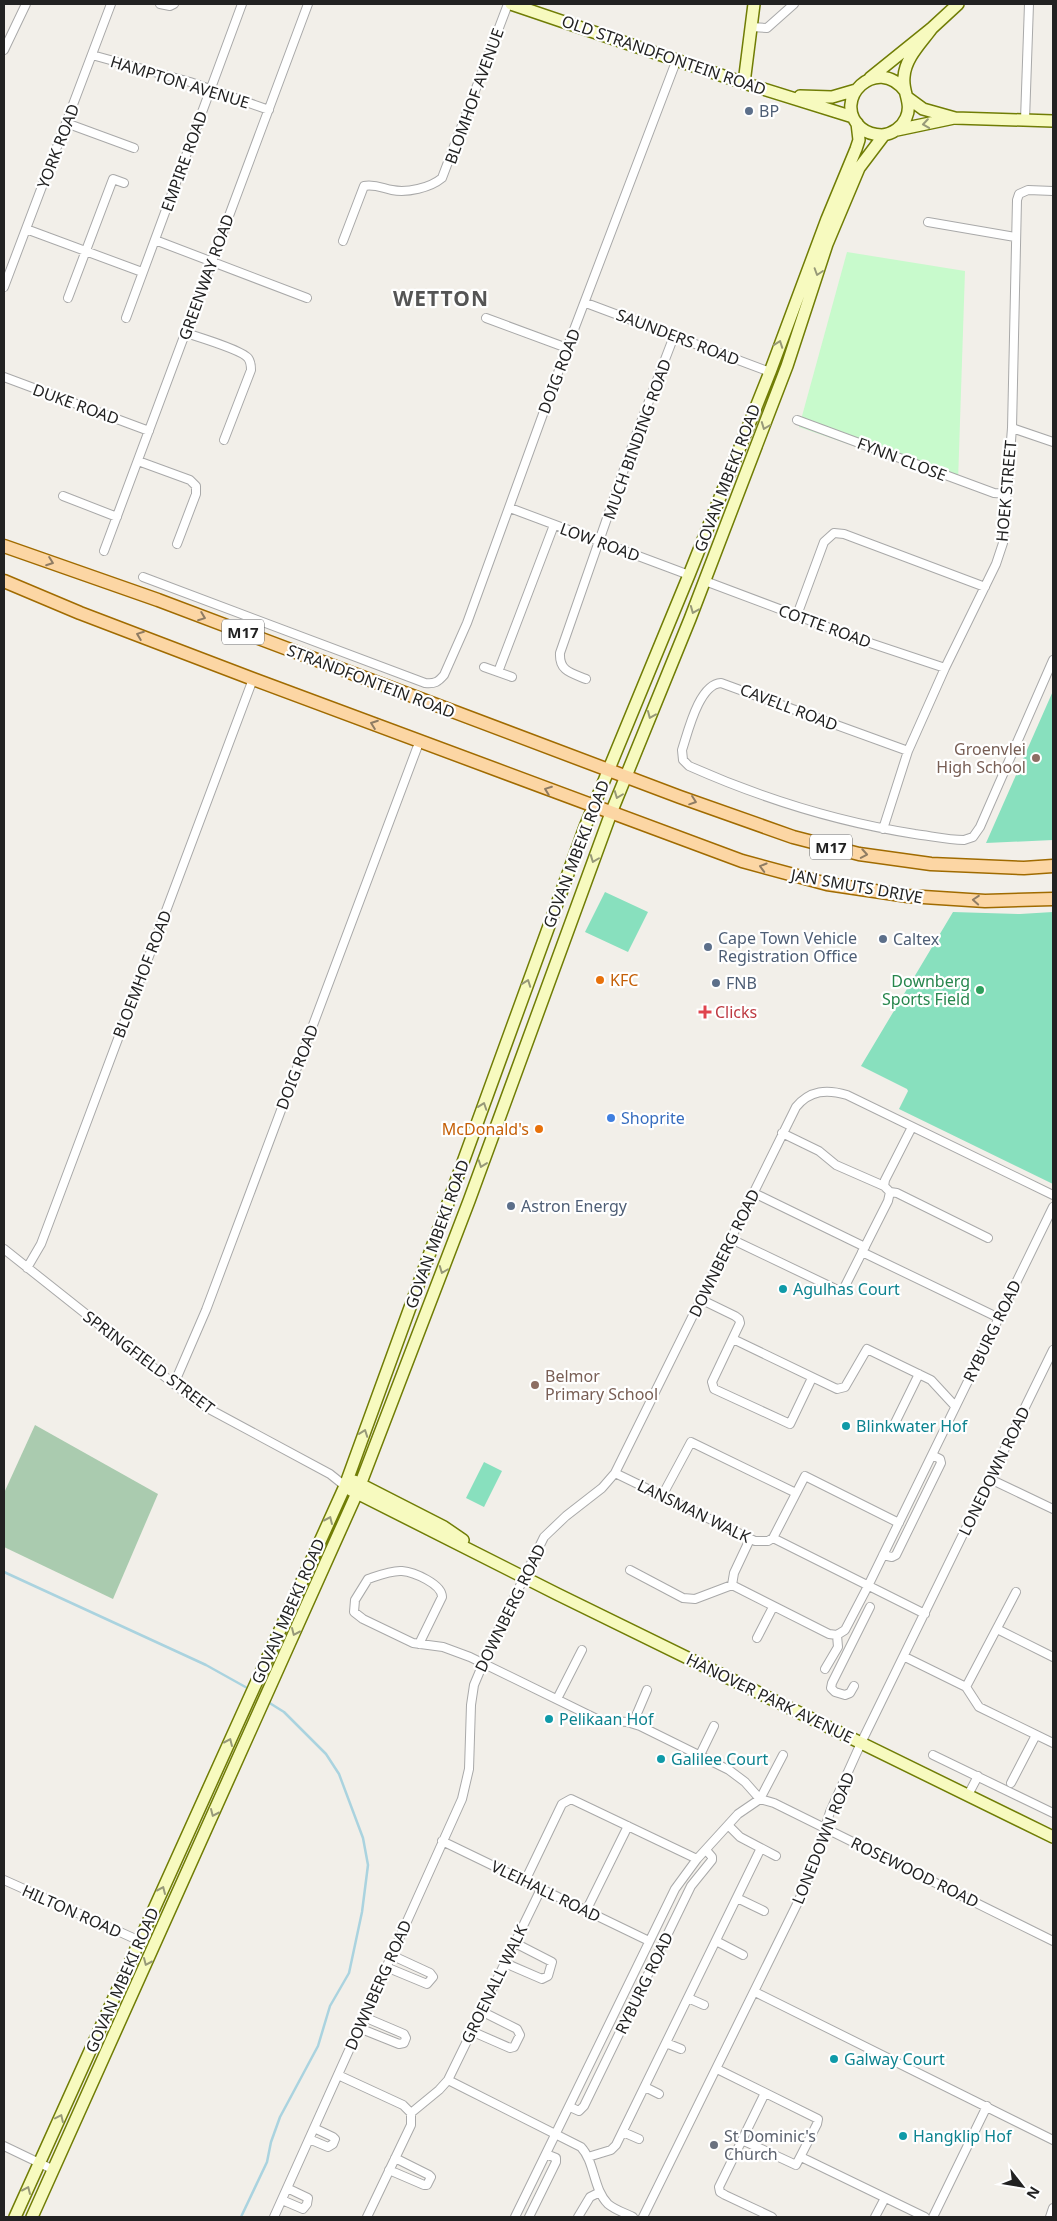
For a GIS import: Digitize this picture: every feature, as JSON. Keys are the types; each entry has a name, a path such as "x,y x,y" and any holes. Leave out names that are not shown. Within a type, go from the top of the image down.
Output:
{"main road":[{"name":"OLD STRANDFONTEIN ROAD","path":"509,4 855,120"},
{"path":"744,83 754,4"},
{"path":"958,4 932,28 856,90 851,103 855,120 869,133 884,135 897,130 955,118 1053,121"},
{"path":"897,130 902,125 908,112 903,78 906,65 932,28"},
{"path":"868,80 875,77 889,78 901,86 906,94 923,109 955,118"},
{"name":"OLD STRANDFONTEIN ROAD","path":"788,96 832,97 856,90"},
{"name":"GOVAN MBEKI ROAD","path":"15,2217 346,1482 540,948 608,770 690,576 770,372 827,218 857,148 859,140 855,120"},
{"name":"GOVAN MBEKI ROAD","path":"32,2217 359,1489 469,1201 625,776 705,581 787,366 832,230 859,168 884,135"},
{"name":"STRANDFONTEIN ROAD","path":"4,546 166,604 625,776"},
{"name":"M17","path":"4,581 80,613 611,813"},
{"name":"JAN SMUTS DRIVE","path":"625,776 775,831 859,854 932,864 1024,868 1053,866"},
{"name":"JAN SMUTS DRIVE","path":"611,813 742,861 828,884 927,898 985,901 1053,899"},
{"name":"HANOVER PARK AVENUE","path":"346,1482 444,1527 486,1557 525,1578 1053,1837"}],"street":[{"path":"4,50 8,29 17,24 26,4"},
{"name":"YORK ROAD","path":"4,287 111,4"},
{"path":"160,4 170,6 174,4"},
{"name":"EMPIRE ROAD","path":"126,318 242,4"},
{"name":"GREENWAY ROAD","path":"104,551 308,4"},
{"name":"BLOMHOF AVENUE","path":"343,241 364,186 375,185 402,191 434,183 444,175 509,4"},
{"path":"751,27 767,28 794,4"},
{"path":"1025,120 1029,4"},
{"name":"HAMPTON AVENUE","path":"92,55 210,89 269,110"},
{"name":"DOIG ROAD","path":"143,577 425,683 433,684 439,681 444,675 467,622 567,348 586,303 677,59"},
{"path":"66,123 134,148"},
{"path":"68,298 113,179 124,183"},
{"name":"HOEK STREET","path":"883,829 908,751 945,668 986,587 1003,543 1012,428 1016,207 1019,194 1028,190 1053,191"},
{"path":"928,222 1014,236"},
{"path":"26,228 142,272"},
{"path":"155,240 307,298"},
{"name":"SAUNDERS ROAD","path":"586,303 770,372"},
{"path":"486,318 567,348"},
{"path":"186,333 239,352 249,359 251,363 224,440"},
{"name":"MUCH BINDING ROAD","path":"586,679 563,668 559,663 560,653 636,435 674,336"},
{"name":"DUKE ROAD","path":"4,377 149,431"},
{"name":"FYNN CLOSE","path":"797,420 994,493 1007,494"},
{"path":"1012,428 1053,442"},
{"path":"138,461 190,480 196,486 196,494 177,544"},
{"path":"63,496 116,517"},
{"name":"LOW ROAD","path":"510,508 690,576"},
{"path":"498,672 554,525"},
{"path":"797,616 824,542 834,533 844,534 986,587"},
{"name":"COTTE ROAD","path":"705,581 797,616 945,668"},
{"name":"CAVELL ROAD","path":"908,751 721,683 712,685 704,692 682,750 683,760 690,766 798,807 883,829 958,840 973,836 980,827 1053,660"},
{"path":"484,667 512,677"},
{"name":"BLOEMHOF ROAD","path":"27,1268 41,1244 253,679"},
{"name":"DOIG ROAD","path":"174,1384 206,1310 417,748"},
{"name":"DOWNBERG ROAD","path":"274,2217 462,1799 467,1784 471,1705 474,1685 482,1665 544,1537 566,1516 602,1488 615,1473 792,1113 803,1099 816,1092 833,1091 847,1095 1053,1196"},
{"path":"731,1238 842,1292 888,1201 885,1180 912,1127"},
{"path":"782,1133 819,1151 836,1165 988,1238"},
{"path":"754,1193 999,1318"},
{"name":"RYBURG ROAD","path":"837,1635 845,1630 868,1586 1053,1207"},
{"name":"SPRINGFIELD STREET","path":"4,1249 174,1384 216,1414 346,1482"},
{"path":"700,1300 739,1319 740,1323 712,1382 713,1387 790,1424 812,1378"},
{"path":"734,1339 834,1389 843,1388 867,1349 933,1382 955,1406"},
{"name":"LONEDOWN ROAD","path":"643,2217 800,1900 825,1828 861,1743 1053,1350"},
{"path":"893,1427 919,1374"},
{"path":"662,1496 691,1442 796,1494"},
{"path":"883,1555 892,1557 896,1555 933,1480 941,1462 932,1455"},
{"name":"LANSMAN WALK","path":"615,1473 750,1539 765,1542 773,1538"},
{"path":"899,1523 804,1476 773,1538 925,1614"},
{"path":"990,1479 1053,1509"},
{"path":"732,1585 734,1573 750,1539"},
{"name":"ROSEWOOD ROAD","path":"419,1644 442,1597 439,1588 413,1574 400,1570 368,1579 355,1600 354,1612 363,1618 419,1644 443,1647 470,1657 482,1665 599,1720 633,1723 736,1774 760,1799 774,1803 1053,1941"},
{"path":"630,1570 683,1598 695,1599 732,1585 829,1634 837,1635 838,1647 825,1669"},
{"path":"966,1688 1016,1592"},
{"path":"757,1638 773,1606"},
{"path":"854,1686 850,1693 845,1695 835,1692 831,1688 870,1607"},
{"path":"850,1621 861,1626"},
{"path":"997,1629 1053,1657"},
{"path":"557,1700 582,1650"},
{"path":"904,1657 966,1688 979,1707 1053,1743"},
{"path":"633,1723 647,1690"},
{"path":"700,1755 714,1726"},
{"path":"1011,1783 1036,1735"},
{"path":"760,1799 783,1755"},
{"path":"933,1755 1053,1813"},
{"path":"968,1795 978,1776"},
{"name":"RYBURG ROAD","path":"515,2217 675,1889 697,1859 746,1807 760,1799"},
{"path":"525,1881 558,1813 566,1801 576,1800 697,1859"},
{"path":"586,1910 628,1826"},
{"path":"729,1826 740,1837 776,1856"},
{"name":"VLEIHALL ROAD","path":"442,1840 649,1941"},
{"path":"588,2157 610,2150 616,2145 761,1848"},
{"name":"RYBURG ROAD","path":"570,2107 579,2111 584,2106 691,1886 712,1860 712,1857 706,1850"},
{"name":"HILTON ROAD","path":"4,1880 140,1941"},
{"name":"GROENALL WALK","path":"411,2113 448,2080 542,1889"},
{"path":"736,1898 764,1911"},
{"path":"716,1942 743,1955"},
{"path":"505,1963 542,1979 548,1976 552,1962 514,1943"},
{"path":"386,1967 427,1984 433,1977 430,1973 391,1955"},
{"path":"755,1992 1053,2140"},
{"path":"688,1998 704,2005"},
{"path":"472,2031 510,2048 514,2047 520,2035 517,2029 481,2011"},
{"path":"359,2028 400,2044 404,2043 405,2035 364,2017"},
{"path":"666,2043 681,2049"},
{"path":"716,2069 817,2118 817,2124 797,2164 793,2165 742,2140"},
{"path":"338,2075 403,2105 411,2113 411,2125 367,2217"},
{"path":"448,2080 581,2146 588,2157 600,2192 606,2203 633,2217"},
{"path":"644,2087 659,2094"},
{"path":"765,2093 719,2184 719,2189 725,2195 772,2217"},
{"path":"933,2217 987,2106"},
{"path":"309,2139 328,2147 333,2144 333,2137 314,2128"},
{"path":"623,2132 639,2139"},
{"path":"4,2146 54,2170"},
{"path":"529,2217 556,2162 556,2158 546,2154"},
{"path":"801,2157 925,2217"},
{"path":"389,2170 424,2185 427,2185 431,2178 429,2175 395,2158"},
{"path":"282,2200 303,2209 308,2204 308,2198 287,2188"},
{"path":"578,2217 590,2197 600,2192"},
{"path":"875,2217 885,2198"},
{"path":"1050,2217 1053,2208"}],"green space":[{"path":"847,252 965,271 958,482 799,427"},
{"name":"Groenvlei High School","path":"1053,691 1053,840 986,843"},
{"path":"605,892 648,912 628,952 585,932"},
{"name":"Downberg Sports Field","path":"953,912 1020,914 1053,912 1053,1184 899,1109 908,1091 907,1089 861,1066"},
{"path":"35,1425 158,1494 113,1599 4,1547 4,1493"},
{"path":"484,1462 502,1471 484,1507 466,1498"}],"waterway":[{"path":"4,1572 206,1665 249,1689"},
{"path":"241,2217 267,2162 271,2142 280,2117 318,2046 330,2006 349,1973 362,1912 368,1865 363,1838 339,1774 326,1754 284,1712 268,1702"}],"place":[{"name":"BP","path":"749,111"},
{"name":"Groenvlei High School","path":"1036,758"},
{"name":"Caltex","path":"883,939"},
{"name":"Cape Town Vehicle Registration Office","path":"708,947"},
{"name":"KFC","path":"600,980"},
{"name":"FNB","path":"716,983"},
{"name":"Downberg Sports Field","path":"980,990"},
{"name":"Clicks","path":"705,1012"},
{"name":"Shoprite","path":"611,1118"},
{"name":"McDonald's","path":"539,1129"},
{"name":"Astron Energy","path":"511,1206"},
{"name":"Agulhas Court","path":"783,1289"},
{"name":"Belmor Primary School","path":"535,1385"},
{"name":"Blinkwater Hof","path":"846,1426"},
{"name":"Pelikaan Hof","path":"549,1719"},
{"name":"Galilee Court","path":"661,1759"},
{"name":"Galway Court","path":"834,2059"},
{"name":"Hangklip Hof","path":"903,2136"},
{"name":"St Dominic's Church","path":"714,2145"}],"district":[{"name":"WETTON","path":"441,298"}]}
